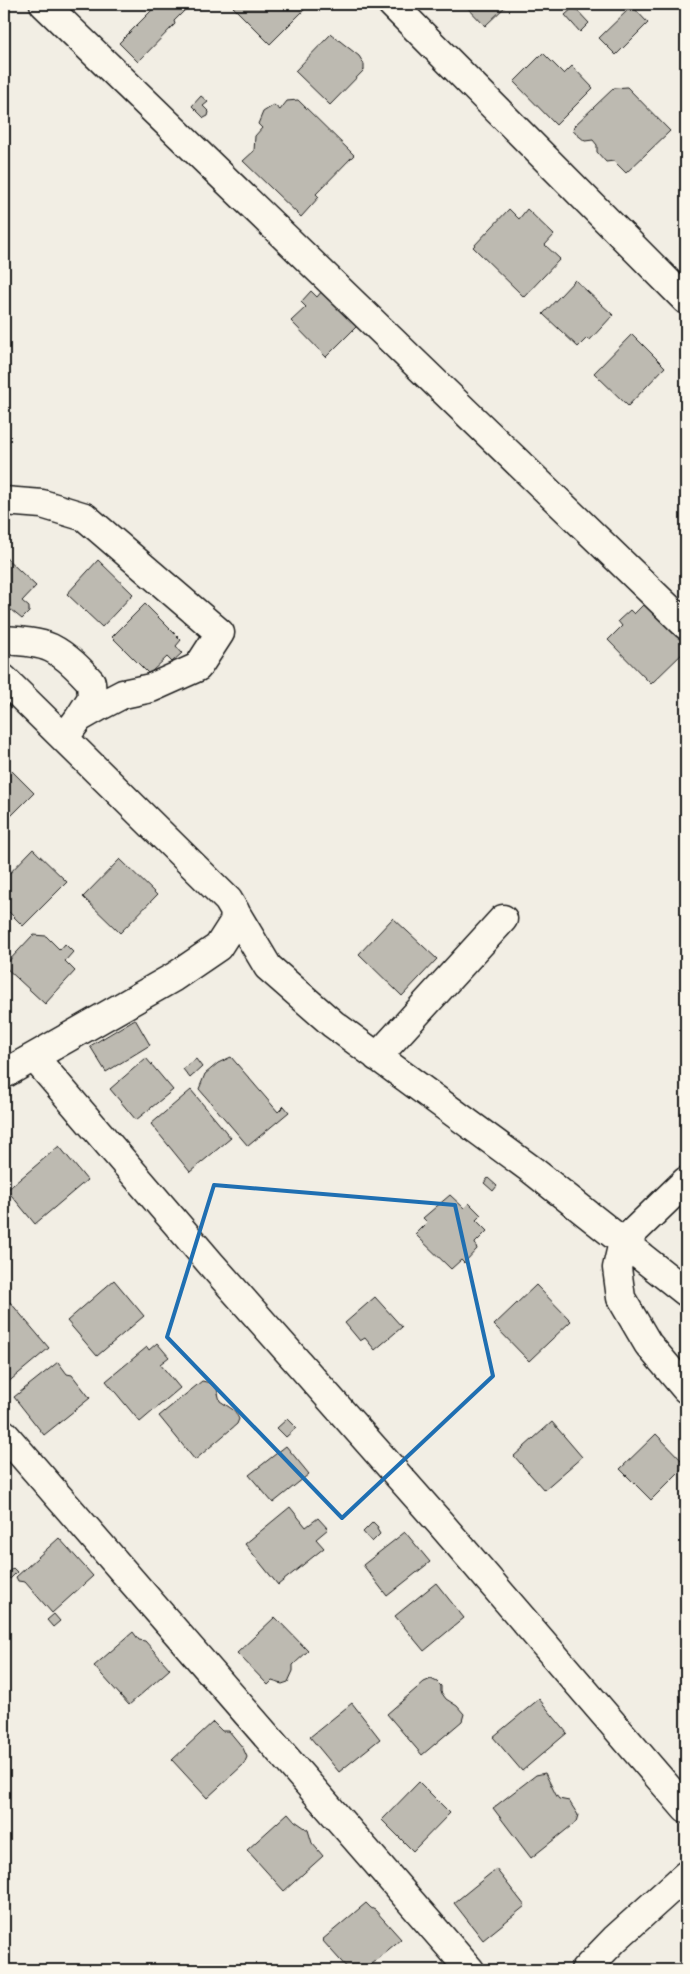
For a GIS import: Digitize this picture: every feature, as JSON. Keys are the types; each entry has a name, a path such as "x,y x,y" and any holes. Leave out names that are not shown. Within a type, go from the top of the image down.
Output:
{"street":[{"path":"44,4 686,625"},
{"path":"392,4 686,300"},
{"path":"4,501 42,504 85,517 220,634 198,667 152,688 124,694 72,728"},
{"path":"4,640 25,642 51,648 73,663 91,682 92,698 72,728"},
{"path":"4,680 72,728 228,900 268,967"},
{"path":"4,1074 174,977 218,947 234,922 235,911"},
{"path":"378,1057 503,919"},
{"path":"218,947 240,951 268,967 333,1024 532,1170 686,1292"},
{"path":"34,1057 211,1264 441,1524 686,1809"},
{"path":"686,1181 623,1242 616,1268 621,1298 648,1344 686,1389"},
{"path":"4,1434 470,1970"},
{"path":"585,1970 615,1938 686,1875"}],"highlighted area":[{"path":"214,1185 455,1205 493,1376 342,1518 167,1337"}],"building":[{"path":"158,4 182,4 187,8 174,21 175,24 138,62 119,43"},
{"path":"237,4 306,4 306,8 270,44 233,7"},
{"path":"464,4 508,4 485,26"},
{"path":"632,6 648,23 616,55 599,38"},
{"path":"574,7 589,23 580,32 565,15"},
{"path":"331,34 359,56 364,64 364,70 330,105 295,71"},
{"path":"543,53 564,74 572,66 593,88 556,125 514,82"},
{"path":"627,87 670,131 626,173 614,161 606,162 597,152 597,145 593,140 585,141 573,129 614,88"},
{"path":"201,96 208,102 203,106 209,112 208,116 204,118 192,106"},
{"path":"298,100 354,155 316,194 319,197 301,217 243,161 254,151 255,136 262,128 258,124 263,112 274,105 280,110 287,101"},
{"path":"509,209 519,219 527,209 554,235 545,245 560,259 524,297 473,247"},
{"path":"575,280 613,315 589,341 587,338 578,347 543,314"},
{"path":"311,291 317,297 322,291 357,326 326,357 291,321 306,307 301,302"},
{"path":"632,334 665,367 628,406 594,373"},
{"path":"4,556 36,586 22,601 29,607 29,612 22,619 11,610 4,617"},
{"path":"98,560 133,594 102,627 67,594"},
{"path":"647,601 686,642 686,650 651,684 608,640 622,626 618,621 630,610 634,614"},
{"path":"145,604 181,640 176,646 182,653 172,662 167,657 149,674 112,637"},
{"path":"4,763 34,793 4,823"},
{"path":"33,849 67,882 23,926 4,907 4,879"},
{"path":"120,859 157,895 120,933 83,897"},
{"path":"393,918 437,959 402,996 359,954"},
{"path":"33,935 46,936 60,950 65,944 73,952 65,961 75,971 45,1004 4,966"},
{"path":"135,1019 150,1045 106,1072 90,1046"},
{"path":"231,1057 278,1112 284,1106 289,1112 248,1146 199,1089 205,1074 218,1063"},
{"path":"146,1058 173,1090 136,1120 110,1089"},
{"path":"196,1059 202,1067 190,1078 183,1069"},
{"path":"191,1090 231,1138 190,1172 151,1124"},
{"path":"59,1146 87,1180 35,1224 7,1190"},
{"path":"488,1178 497,1186 493,1191 484,1183"},
{"path":"450,1195 464,1208 469,1203 481,1215 476,1220 487,1231 475,1243 477,1249 464,1263 461,1260 451,1269 415,1234 427,1222 423,1218"},
{"path":"114,1280 144,1316 97,1356 67,1321"},
{"path":"536,1285 571,1321 529,1361 494,1325"},
{"path":"375,1297 402,1327 375,1350 365,1338 360,1341 345,1323"},
{"path":"10,1302 49,1348 6,1384 4,1382 4,1307"},
{"path":"157,1343 169,1357 160,1364 180,1388 140,1422 106,1381 147,1347 149,1350"},
{"path":"58,1362 67,1374 72,1375 90,1398 44,1435 14,1397"},
{"path":"202,1381 211,1383 217,1389 220,1401 235,1411 239,1419 237,1424 195,1460 159,1416"},
{"path":"287,1419 296,1428 286,1437 277,1428"},
{"path":"552,1422 582,1457 544,1490 514,1456"},
{"path":"656,1434 686,1465 651,1500 620,1469"},
{"path":"286,1446 309,1474 273,1503 249,1475"},
{"path":"290,1507 306,1527 318,1518 328,1529 316,1539 324,1548 278,1585 245,1544"},
{"path":"373,1522 378,1527 377,1529 380,1534 372,1542 363,1532"},
{"path":"405,1532 430,1562 387,1596 363,1565"},
{"path":"59,1538 93,1576 52,1613 25,1582 18,1581 16,1577"},
{"path":"13,1568 17,1572 10,1579 6,1574"},
{"path":"436,1583 464,1618 424,1651 395,1616"},
{"path":"54,1614 60,1621 53,1627 47,1620"},
{"path":"275,1617 308,1651 293,1665 293,1671 288,1682 282,1684 272,1681 268,1685 237,1653"},
{"path":"133,1632 139,1640 145,1641 170,1669 129,1705 94,1666"},
{"path":"431,1679 441,1686 441,1692 446,1699 457,1706 464,1714 462,1721 422,1755 387,1714 424,1682"},
{"path":"539,1699 567,1733 522,1771 493,1737"},
{"path":"352,1703 380,1739 339,1772 310,1737"},
{"path":"213,1722 222,1731 229,1731 243,1748 247,1757 244,1764 207,1798 172,1760"},
{"path":"545,1773 559,1799 569,1801 578,1815 576,1822 531,1858 493,1808 536,1775"},
{"path":"419,1782 450,1813 413,1851 382,1820"},
{"path":"288,1813 295,1821 308,1830 312,1843 323,1856 284,1891 247,1850"},
{"path":"496,1869 525,1906 483,1940 454,1903"},
{"path":"366,1903 375,1910 401,1939 364,1970 349,1970 322,1940"}]}
